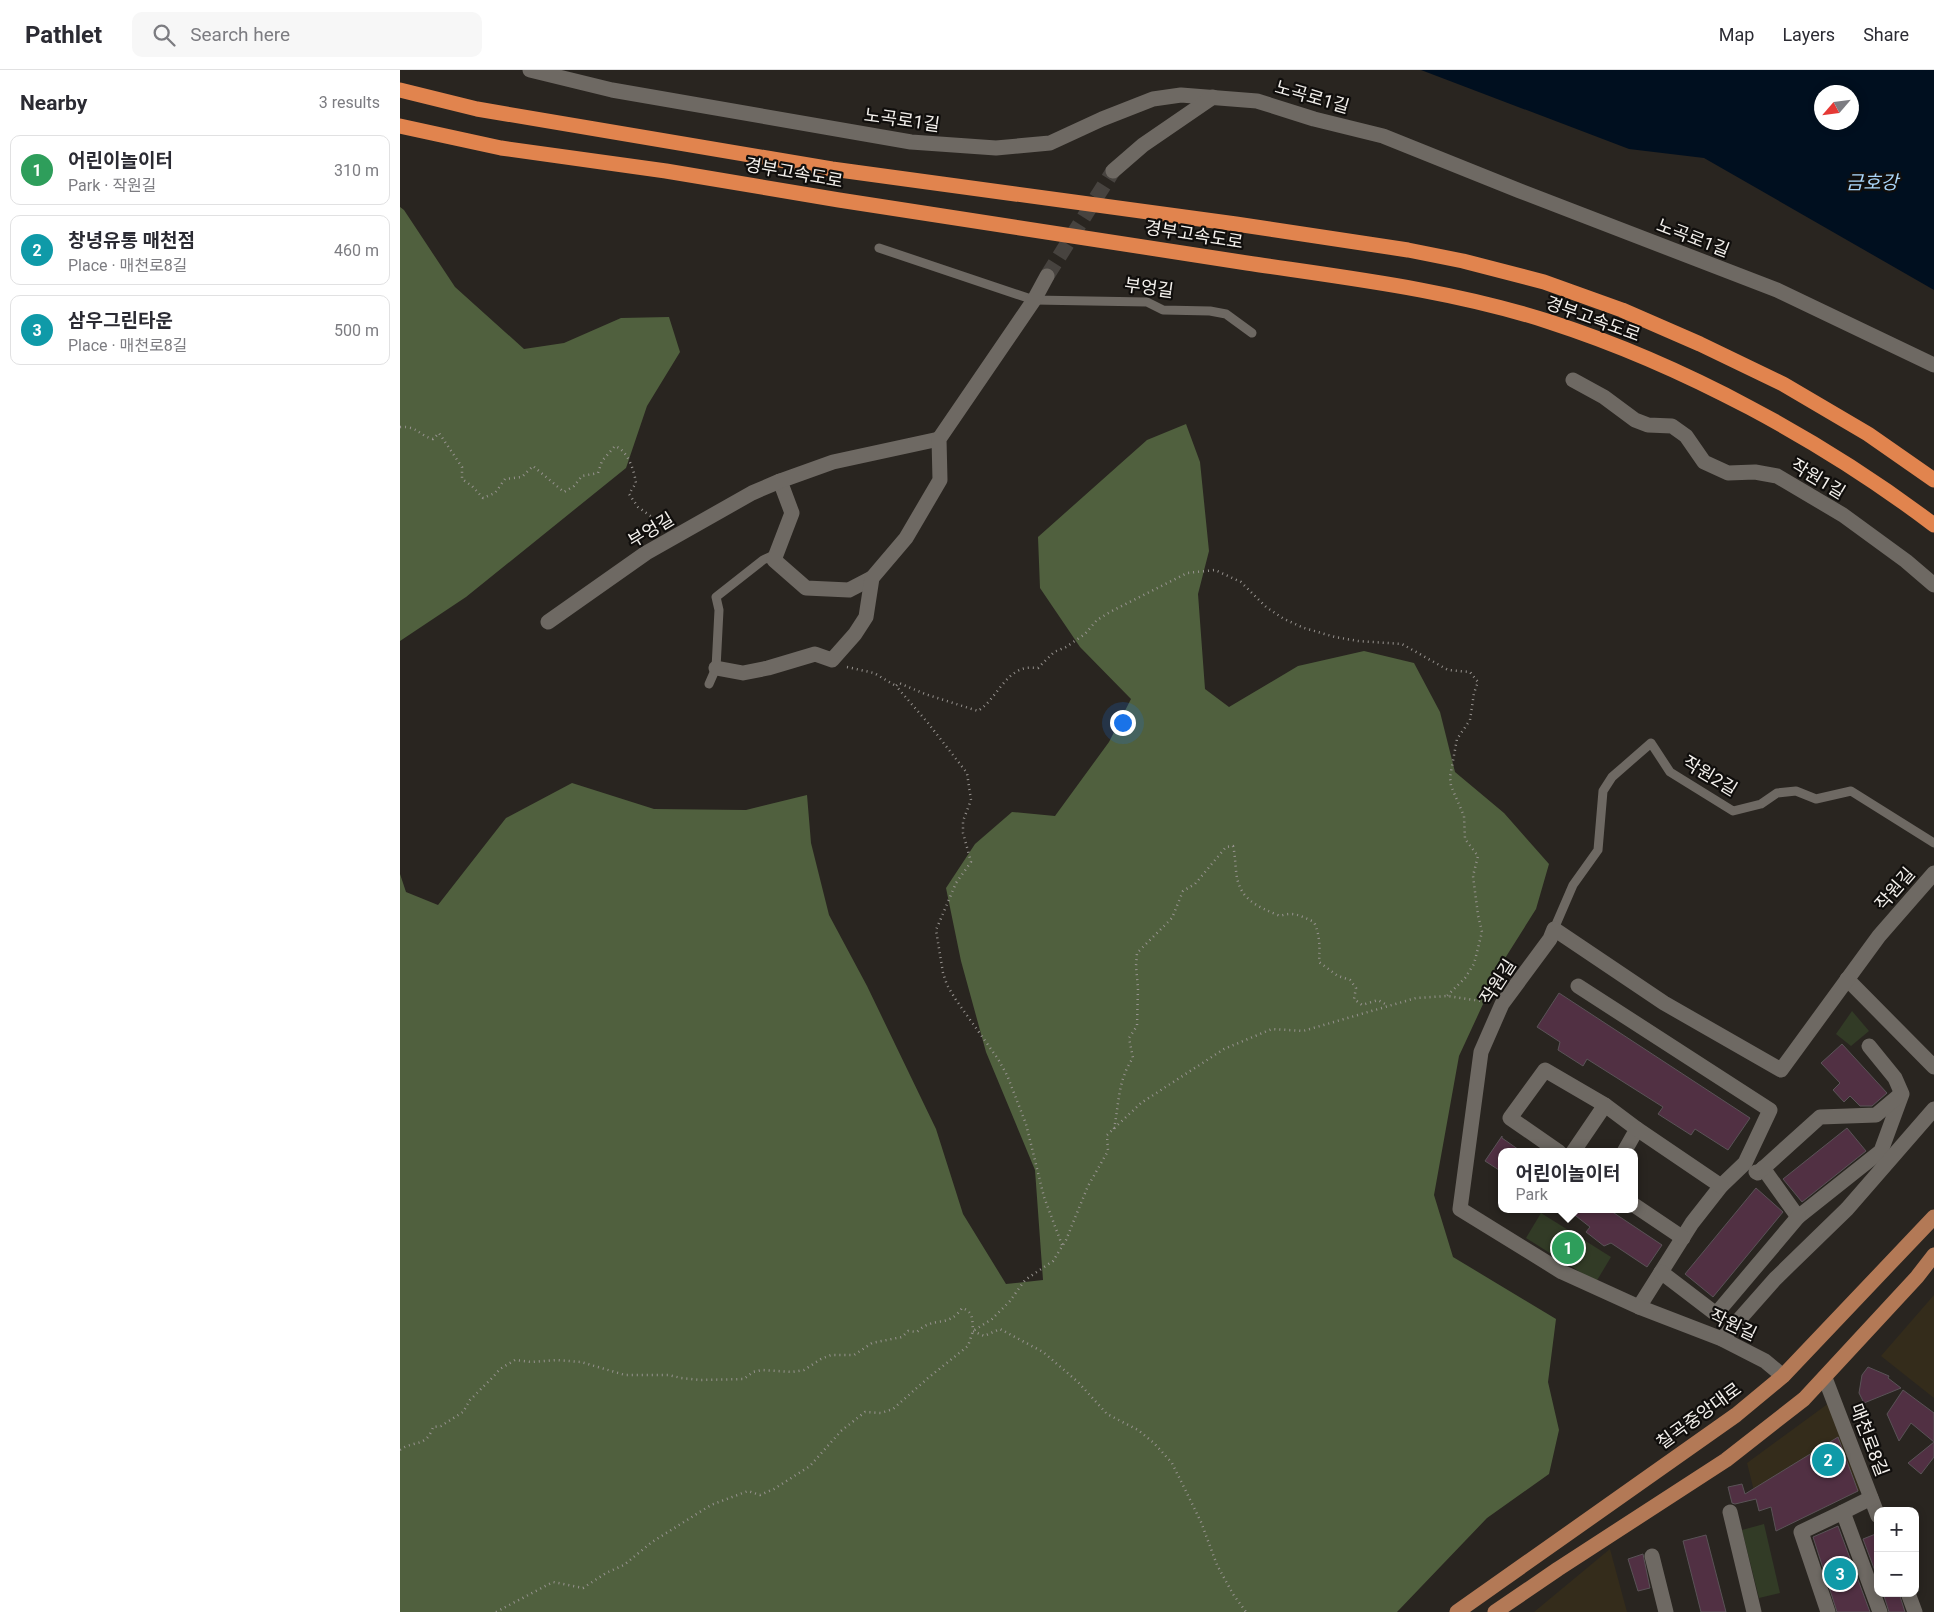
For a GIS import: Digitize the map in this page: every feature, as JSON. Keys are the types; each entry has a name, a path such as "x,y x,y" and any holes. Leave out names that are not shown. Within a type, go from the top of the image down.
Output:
{"highway":[{"name":"경부고속도로","path":"400,90 477,109 832,168 1236,224 1408,250 1463,261 1544,282 1622,310 1700,344 1783,384 1868,434 1934,480"},
{"name":"경부고속도로","path":"400,126 501,148 729,180 848,202 1375,282 1471,300 1549,322 1616,346 1696,381 1840,459 1934,525"}],"main road":[{"name":"칠곡중앙대로","path":"1457,1612 1736,1414 1783,1376 1934,1217"},
{"path":"1495,1612 1726,1460 1804,1399 1917,1277 1934,1256"}],"street":[{"name":"노곡로1길","path":"530,70 612,90 707,108 911,142 996,148 1050,143 1102,119 1153,99 1181,95 1257,101 1314,119 1383,136 1777,290 1934,365"},
{"path":"1113,171 1143,145 1213,98"},
{"path":"780,481 792,513 774,560 806,588 849,590 872,578 906,538 940,480 939,439 1034,300 1047,276"},
{"name":"작원1길","path":"1573,380 1604,397 1634,420 1648,425 1672,426 1686,436 1704,462 1728,474 1755,472 1777,476 1843,516 1906,561 1934,585"},
{"name":"부엉길","path":"548,622 646,553 752,493 833,462 939,439"},
{"path":"716,668 743,673 768,668 814,654 832,660 855,634 866,617 872,578"},
{"name":"작원길","path":"1783,1376 1765,1361 1722,1339 1639,1307 1562,1272 1460,1209 1481,1052 1502,1004 1550,939 1554,929 1664,1003 1782,1070 1879,936 1934,873"},
{"path":"1847,979 1934,1068"},
{"path":"1578,986 1770,1110 1745,1163 1721,1186 1692,1223 1639,1307"},
{"path":"1661,1272 1716,1314 1798,1216 1881,1151 1902,1094 1895,1078 1869,1046"},
{"path":"1553,1148 1510,1118 1545,1070 1605,1105 1721,1186"},
{"path":"1745,1163 1758,1173 1820,1117 1876,1115 1902,1094"},
{"path":"1576,1148 1605,1105"},
{"path":"1722,1339 1775,1278 1847,1209 1934,1109"},
{"path":"1626,1148 1637,1129"},
{"path":"1763,1168 1798,1216"},
{"path":"1638,1207 1683,1238"},
{"name":"매천로8길","path":"1825,1378 1874,1507"},
{"path":"1828,1612 1801,1532 1871,1498"},
{"path":"1730,1512 1754,1612"},
{"path":"1843,1512 1880,1612"},
{"path":"1652,1556 1666,1612"},
{"path":"1909,1597 1915,1612"}],"lane":[{"name":"부엉길","path":"879,248 1034,300 1147,302 1163,310 1210,310 1226,314 1252,333"},
{"path":"708,684 716,668 719,610 716,596 763,560 776,554"},
{"name":"작원2길","path":"1554,929 1573,885 1598,850 1603,791 1612,777 1651,743 1670,772 1733,811 1761,804 1777,793 1796,791 1816,799 1851,791 1934,843"}],"path":[{"path":"400,427 411,426 419,430 425,437 433,439 439,433 462,467 462,479 472,486 483,498 495,493 505,479 522,478 533,466 564,492 574,486 582,476 598,473 602,462 615,446 622,448 634,470 636,483 629,494 638,507 652,518 653,530 661,544"},
{"path":"896,686 899,683 925,694 978,711 987,705 1009,678 1023,668 1038,668 1054,652 1066,647 1085,634 1097,620 1110,612 1186,573 1215,570 1241,582 1284,620 1335,637 1358,641 1402,644 1448,670 1470,672 1478,682 1474,693 1470,720 1457,739 1450,777 1451,786 1464,816 1465,839 1478,856 1473,876 1482,932 1474,964 1465,978 1447,996"},
{"path":"832,660 847,667 874,673 896,686 967,773 971,800 963,821 963,833 971,862 956,883 936,930 943,973 947,985 960,1008 998,1059 1007,1075 1026,1124 1044,1197 1062,1245"},
{"path":"1113,1130 1120,1083 1127,1066 1133,1058 1129,1038 1137,1026 1137,953 1172,918 1183,891 1195,884 1226,848 1232,846 1236,872 1243,895 1259,908 1280,916 1288,913 1314,922 1318,930 1319,962 1338,976 1350,980 1356,988 1354,999 1362,1004 1378,1000 1388,1005"},
{"path":"974,1331 992,1319 1010,1301 1025,1280 1053,1261 1066,1240 1088,1186 1108,1151 1107,1136 1141,1103 1224,1049 1272,1029 1303,1031 1416,998 1447,996 1502,1004"},
{"path":"400,1450 406,1445 420,1442 427,1438 433,1426 441,1426 463,1412 470,1400 494,1378 500,1369 515,1360 531,1362 557,1360 582,1362 625,1375 669,1375 700,1380 744,1379 754,1372 762,1370 792,1372 804,1370 820,1359 832,1355 854,1355 872,1343 902,1338 908,1331 918,1332 925,1324 951,1320 962,1308 972,1315 974,1331 968,1346 893,1409 881,1414 865,1412 841,1431 810,1466 774,1489 760,1495 748,1491 711,1505 652,1542 624,1565 606,1573 583,1588 553,1582 496,1612"},
{"path":"974,1331 984,1336 1000,1329 1042,1352 1078,1382 1107,1414 1138,1430 1154,1443 1172,1463 1201,1522 1217,1565 1233,1594 1246,1612"}],"shaded area":[{"path":"1934,1295 1934,1398 1881,1356"},
{"path":"1833,1400 1867,1487 1776,1531 1771,1507 1759,1511 1747,1463"},
{"path":"1610,1549 1627,1612 1534,1612"}],"green space":[{"path":"400,207 404,210 455,287 524,349 564,343 621,318 669,317 680,352 647,406 626,468 466,597 400,641"},
{"path":"1186,424 1200,462 1209,551 1198,594 1205,689 1229,707 1298,666 1364,651 1414,663 1440,712 1455,772 1504,813 1549,864 1536,909 1502,963 1459,1056 1434,1195 1453,1257 1556,1319 1548,1382 1559,1430 1549,1474 1487,1518 1397,1612 400,1612 400,874 406,892 438,905 506,818 572,783 654,809 746,810 807,795 811,843 829,915 867,986 936,1129 963,1214 1006,1284 1043,1280 1035,1170 986,1052 961,961 946,888 975,844 1012,812 1055,816 1109,742 1131,699 1080,647 1040,588 1038,537 1147,440"},
{"path":"1852,1011 1869,1031 1851,1046 1836,1034"},
{"path":"1541,1213 1611,1257 1596,1282 1526,1238"},
{"path":"1764,1524 1780,1593 1759,1598 1742,1530"}],"water":[{"name":"금호강","path":"1421,70 1934,70 1934,290 1704,158 1629,149"}],"building":[{"path":"1559,993 1750,1118 1728,1150 1695,1129 1691,1135 1658,1114 1663,1107 1587,1059 1583,1066 1558,1050 1560,1042 1537,1027"},
{"path":"1842,1044 1887,1093 1872,1106 1860,1106 1850,1096 1844,1102 1833,1090 1840,1083 1821,1063"},
{"path":"1847,1128 1866,1151 1802,1202 1783,1179"},
{"path":"1502,1136 1502,1138 1516,1148 1498,1148 1498,1169 1485,1161"},
{"path":"1756,1188 1783,1212 1713,1297 1685,1274"},
{"path":"1572,1213 1614,1213 1662,1245 1647,1267 1611,1243 1604,1246 1586,1232 1590,1227"},
{"path":"1868,1367 1889,1376 1888,1378 1901,1388 1864,1403 1859,1393 1862,1375"},
{"path":"1903,1390 1934,1413 1934,1442 1911,1423 1899,1441 1887,1414"},
{"path":"1838,1437 1858,1491 1776,1531 1771,1507 1759,1511 1756,1499 1732,1503 1728,1487 1742,1484 1745,1494"},
{"path":"1934,1442 1934,1457 1921,1474 1908,1463"},
{"path":"1838,1526 1870,1612 1837,1612 1813,1537"},
{"path":"1706,1535 1726,1612 1701,1612 1683,1541"},
{"path":"1874,1535 1874,1568 1863,1539"},
{"path":"1643,1554 1650,1588 1638,1591 1628,1559"},
{"path":"1884,1597 1900,1597 1905,1612 1889,1612"}],"tunnel":[{"path":"1047,276 1113,171"}],"place":[{"name":"어린이놀이터","path":"1568,1248"},
{"name":"창녕유통 매천점","path":"1828,1460"},
{"name":"삼우그린타운","path":"1840,1574"}]}
